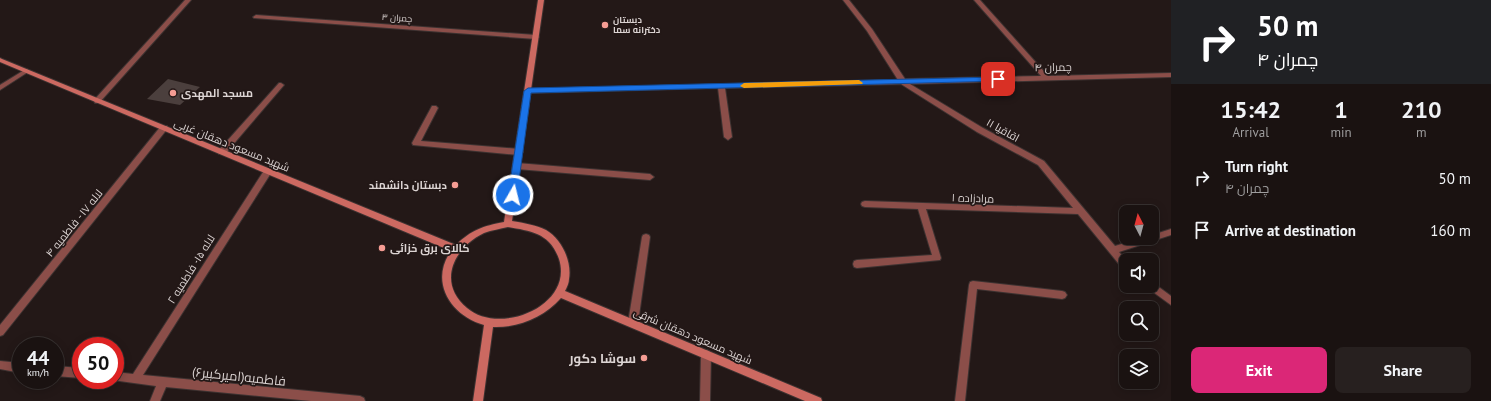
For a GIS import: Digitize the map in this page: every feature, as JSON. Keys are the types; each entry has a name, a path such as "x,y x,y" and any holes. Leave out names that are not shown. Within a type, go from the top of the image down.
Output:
{"main road":[{"path":"508,224 541,0"},
{"name":"شهید مسعود دهقان غربی","path":"0,60 456,249"},
{"path":"508,224 527,227 544,233 557,245 564,259 566,276 560,293 548,307 530,318 510,323 489,323 468,316 453,302 445,284 447,266 456,249 479,232 508,224"},
{"name":"شهید مسعود دهقان شرقی","path":"560,293 817,401"},
{"path":"478,401 489,323"}],"street":[{"path":"98,101 188,0"},
{"path":"846,0 870,30 903,82"},
{"path":"977,0 1046,78"},
{"name":"چمران ۳","path":"256,17 536,37"},
{"path":"0,88 26,71"},
{"name":"چمران ۴","path":"528,91 1171,75"},
{"name":"اقاقیا ۱۱","path":"903,82 980,130 1041,163 1119,257"},
{"path":"222,152 281,85"},
{"path":"721,86 728,137"},
{"path":"434,108 416,143 519,152"},
{"name":"لاله ۱۷ - فاطمیه ۴","path":"0,332 164,128"},
{"path":"517,166 650,178"},
{"name":"لاله ۱۵- فاطمیه ۲","path":"135,379 268,171"},
{"name":"مرادزاده ۱","path":"865,204 1081,212"},
{"path":"857,264 937,258 921,207"},
{"path":"1159,236 1171,232"},
{"path":"633,323 646,237"},
{"path":"1113,250 1129,245"},
{"path":"960,401 973,285 1062,296"},
{"path":"1159,291 1171,300"},
{"path":"705,401 706,354"},
{"path":"0,366 12,367"},
{"name":"فاطمیه(امیرکبیر۶)","path":"124,378 360,401"},
{"path":"155,401 163,381"}],"building":[{"name":"مسجد المهدی","path":"168,79 200,87 180,105 147,99"}],"slow traffic":[{"path":"744,86 859,83"}],"place":[{"name":"دبستان دخترانه سما","path":"605,25"},
{"name":"مسجد المهدی","path":"173,93"},
{"name":"دبستان دانشمند","path":"455,185"},
{"name":"کالای برق خزائی","path":"382,248"},
{"name":"سوشا دکور","path":"644,358"}],"route":[{"path":"513,195 528,91 998,79"}]}
